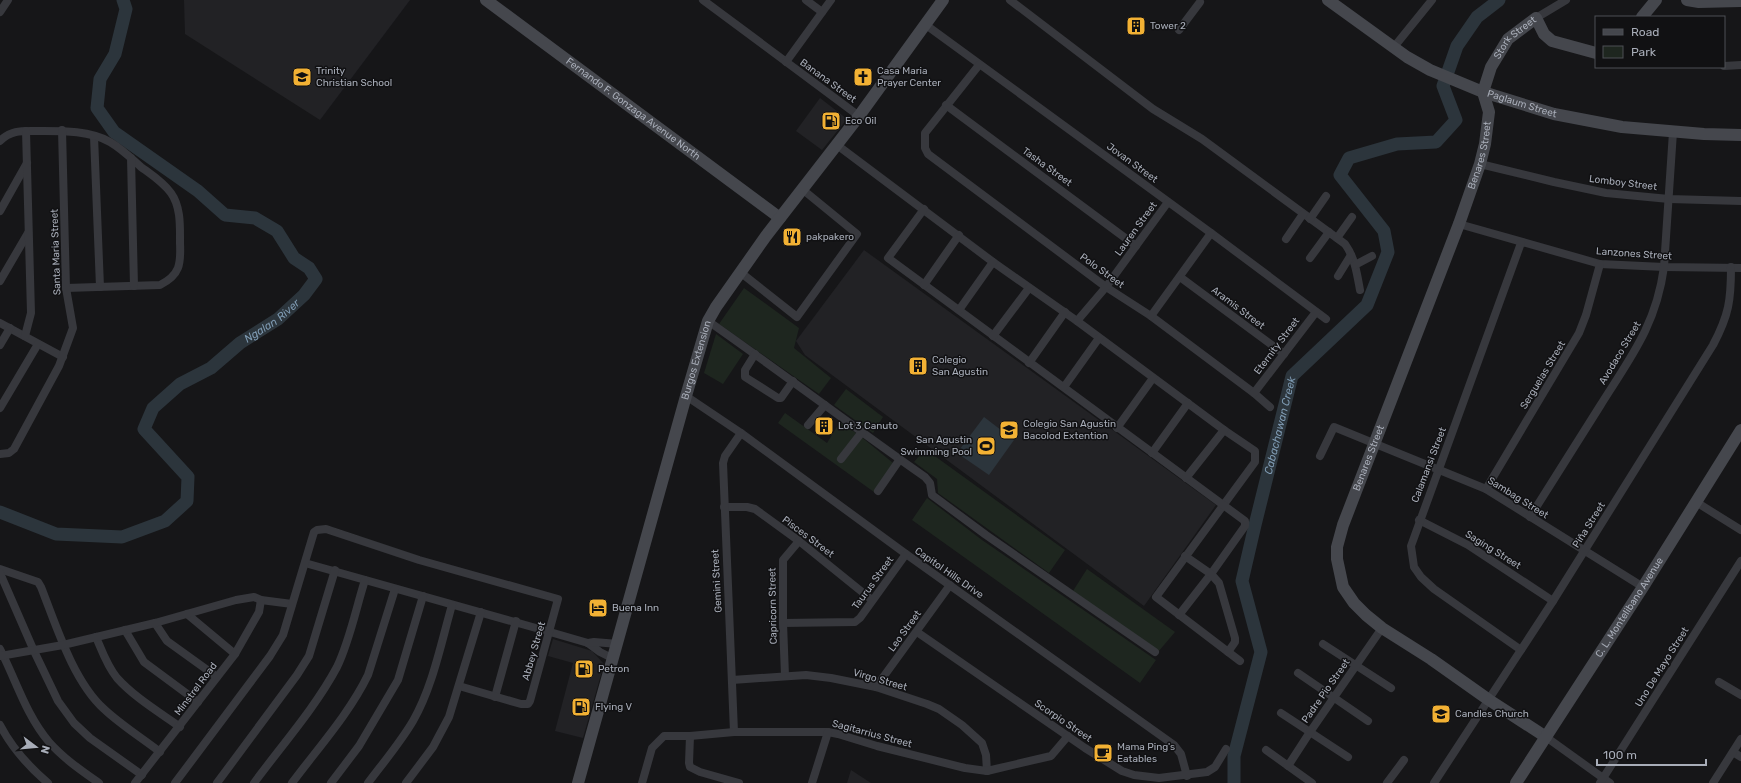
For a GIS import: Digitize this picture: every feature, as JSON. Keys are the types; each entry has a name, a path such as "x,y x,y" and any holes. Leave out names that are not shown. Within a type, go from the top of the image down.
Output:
{"street":[{"path":"0,12 8,0"},
{"name":"Fernando F. Gonzaga Avenue North","path":"486,0 780,218"},
{"name":"Banana Street","path":"703,0 859,116"},
{"path":"806,0 822,12"},
{"name":"Banana Street","path":"786,62 831,0"},
{"name":"Burgos Extension","path":"578,783 708,321 740,272 859,116 944,0"},
{"path":"1010,0 1153,109 1202,139 1345,244 1352,255 1360,290"},
{"name":"Paglaum Street","path":"1328,0 1407,57 1454,82 1483,92 1554,114 1580,120 1622,127 1673,132 1741,135"},
{"name":"Stork Street","path":"1483,92 1491,66 1508,39 1536,18 1566,0"},
{"path":"1643,16 1656,0"},
{"path":"1687,0 1699,2 1741,1"},
{"path":"1179,30 1200,2"},
{"path":"1394,47 1428,2"},
{"path":"1536,18 1544,34 1552,41 1595,53"},
{"name":"Jovan Street","path":"926,25 1326,319"},
{"path":"946,105 979,64"},
{"path":"1725,66 1741,66"},
{"name":"Benares Street","path":"1483,92 1489,112 1485,144 1480,164 1459,224 1343,525 1337,547 1336,558 1343,587 1354,603 1382,628 1431,659 1489,700 1546,737"},
{"name":"Polo Street","path":"946,105 925,133 925,148 928,154 1106,287 1151,316 1254,393 1270,407"},
{"name":"Tasha Street","path":"946,105 1136,246"},
{"path":"0,141 6,135 15,131 62,130 94,136 109,141 159,181 171,193 176,202 180,216 179,267 170,280 160,285 66,288"},
{"name":"Santa Maria Street","path":"0,454 9,453 14,449 63,357 73,328 66,288 62,130"},
{"path":"25,336 31,313 26,131"},
{"name":"Avodaco Street","path":"1530,517 1638,347 1656,307 1664,267 1673,132"},
{"path":"94,136 100,287"},
{"path":"837,144 993,262 1065,312 1224,430 1255,451 1255,462 1156,597 1240,661"},
{"path":"131,158 134,286"},
{"path":"0,211 27,163"},
{"name":"Lomboy Street","path":"1480,164 1606,193 1669,199 1741,201"},
{"path":"740,272 797,317 804,308 857,234 802,190"},
{"path":"1310,219 1326,196"},
{"name":"Lauren Street","path":"1077,321 1106,287 1168,202"},
{"path":"924,209 888,258 1245,521 1245,526 1212,574 1179,615"},
{"path":"1286,239 1303,214"},
{"path":"1337,238 1352,217"},
{"name":"Lanzones Street","path":"1459,224 1521,243 1600,264 1741,268"},
{"path":"0,281 28,232"},
{"path":"1310,258 1329,232"},
{"path":"1151,316 1211,233"},
{"path":"924,285 959,235"},
{"name":"Calamansi Street","path":"1521,243 1491,330 1438,468 1411,546 1414,567 1420,577 1434,589 1521,650"},
{"path":"1338,276 1352,255"},
{"path":"1355,265 1372,256"},
{"path":"959,310 993,262"},
{"name":"Serguelas Street","path":"1486,488 1579,333 1600,264"},
{"name":"Piña Street","path":"1434,783 1553,601 1714,345 1727,315 1730,300 1730,267"},
{"name":"Aramis Street","path":"1180,277 1284,354"},
{"path":"993,336 1029,288"},
{"path":"1029,363 1065,312"},
{"name":"Eternity Street","path":"1254,393 1316,312"},
{"path":"708,321 793,381 929,481 931,492 935,498 1154,652"},
{"path":"0,323 63,357"},
{"path":"0,345 10,328"},
{"path":"1064,387 1099,338"},
{"path":"0,408 38,344"},
{"path":"755,354 745,370 745,377 778,398 781,398 793,381"},
{"path":"1117,428 1153,378"},
{"name":"Capitol Hills Drive","path":"686,396 740,433 1174,746 1181,754 1187,776"},
{"path":"1152,453 1188,403"},
{"path":"808,425 825,405"},
{"name":"Sambag Street","path":"1320,456 1334,427 1374,442 1486,488 1643,587"},
{"path":"1186,478 1224,430"},
{"name":"C. L. Montelibano Avenue","path":"1516,783 1643,587 1741,430"},
{"path":"841,459 862,432"},
{"name":"Gemini Street","path":"734,732 723,463 725,456 740,433"},
{"path":"878,491 900,459"},
{"path":"1696,502 1741,530"},
{"name":"Pisces Street","path":"724,507 746,507 754,509 798,541 872,600"},
{"name":"Saging Street","path":"1419,520 1468,545 1553,601"},
{"name":"Abbey Street","path":"304,563 314,532 317,530 326,529 419,560 558,599 530,701 528,704 524,705 495,697"},
{"name":"Capricorn Street","path":"785,676 783,560 798,541"},
{"name":"Taurus Street","path":"783,623 855,622 860,618 906,554"},
{"path":"1185,556 1212,574 1219,583 1223,592 1235,638 1235,642 1228,652"},
{"name":"Uno De Mayo Street","path":"1605,781 1741,561"},
{"path":"175,783 270,656 282,635 304,563 335,570 395,589 516,621 588,643 600,652 614,659"},
{"path":"0,569 38,582 63,645 87,690 103,709 160,752"},
{"path":"217,783 297,675 309,656 335,570"},
{"path":"0,573 34,651 58,701 74,723 90,738 142,775"},
{"path":"254,783 321,693 337,666 344,650 365,580"},
{"name":"Leo Street","path":"876,687 950,585"},
{"path":"292,783 345,712 363,684 368,674 395,589"},
{"path":"331,783 359,746 395,685 423,596"},
{"path":"94,782 60,754 49,742 30,715 1,654 34,651 63,645 155,623 236,600 254,597 261,600 292,604"},
{"name":"Minstrel Road","path":"135,783 180,727 235,654 259,612 261,600"},
{"path":"368,783 413,720 424,697 452,605"},
{"path":"406,783 433,747 441,733 459,686 481,612"},
{"path":"187,614 235,654"},
{"path":"459,686 495,697 516,621"},
{"path":"155,623 161,635 167,642 217,678"},
{"name":"Padre Pio Street","path":"1288,766 1382,628"},
{"path":"125,630 144,662 198,702"},
{"name":"Scorpio Street","path":"917,632 1068,736 1122,771 1134,776 1159,778 1187,776 1211,770 1226,749"},
{"path":"96,637 111,669 117,678 132,692 180,727"},
{"path":"588,643 618,644"},
{"path":"1323,644 1391,688"},
{"path":"1298,673 1368,720"},
{"name":"Virgo Street","path":"732,680 806,675 876,687 939,709 962,725 982,744 986,755 987,771"},
{"path":"1719,682 1741,695"},
{"path":"1281,713 1348,757"},
{"path":"0,725 12,746 22,758 48,783"},
{"name":"Sagitarrius Street","path":"642,783 652,748 664,736 690,736 734,732 828,732 876,746 965,768 987,771 1051,756 1068,736"},
{"path":"812,783 828,732"},
{"path":"690,736 690,768 739,783"},
{"path":"1546,737 1605,781"},
{"path":"1713,783 1741,739"},
{"path":"1266,750 1312,783"},
{"path":"1733,752 1741,757"},
{"path":"1387,783 1404,760"}],"shaded area":[{"name":"Trinity Christian School","path":"184,0 410,0 320,120 185,34"},
{"path":"820,98 847,119 822,150 796,131"},
{"name":"Colegio San Agustin Bacolod Extention","path":"864,250 1216,505 1144,606 805,355 796,341"},
{"name":"San Agustin Swimming Pool","path":"984,417 1014,440 989,475 957,453"},
{"path":"553,639 592,651 604,664 583,738 555,731 573,663 548,656"},
{"path":"851,770 871,783 847,783"}],"green space":[{"path":"744,288 799,328 794,348 831,378 819,394 719,324"},
{"path":"716,334 743,354 723,384 704,373"},
{"path":"846,389 883,417 873,433 834,405"},
{"path":"785,413 827,443 840,422 859,435 893,463 874,492 778,423"},
{"path":"925,449 1065,550 1049,573 938,493 937,479 914,462"},
{"path":"927,498 982,540 1156,660 1140,683 912,520"},
{"path":"1087,569 1175,632 1158,652 1073,591"}],"waterway":[{"name":"Ngalan River","path":"0,512 56,534 122,537 165,521 187,501 188,477 144,429 153,408 180,384 211,368 240,343 278,319 304,295 316,279 309,268 294,258 277,231 255,218 225,215 198,191 114,132 97,108 100,79 115,54 126,9 123,0"},
{"name":"Cabachawan Creek","path":"1234,783 1234,756 1261,652 1242,581 1292,376 1367,305 1388,252 1384,231 1340,175 1349,158 1397,144 1436,142 1456,120 1443,86 1457,46 1477,17 1499,0"}],"place":[{"name":"Tower 2","path":"1136,26"},
{"name":"Trinity Christian School","path":"302,77"},
{"name":"Casa Maria Prayer Center","path":"863,77"},
{"name":"Eco Oil","path":"831,121"},
{"name":"pakpakero","path":"792,237"},
{"name":"Colegio San Agustin","path":"918,366"},
{"name":"Lot 3 Canuto","path":"824,426"},
{"name":"Colegio San Agustin Bacolod Extention","path":"1009,430"},
{"name":"San Agustin Swimming Pool","path":"986,446"},
{"name":"Buena Inn","path":"598,608"},
{"name":"Petron","path":"584,669"},
{"name":"Flying V","path":"581,707"},
{"name":"Candles Church","path":"1441,714"},
{"name":"Mama Ping's Eatables","path":"1103,753"}]}
